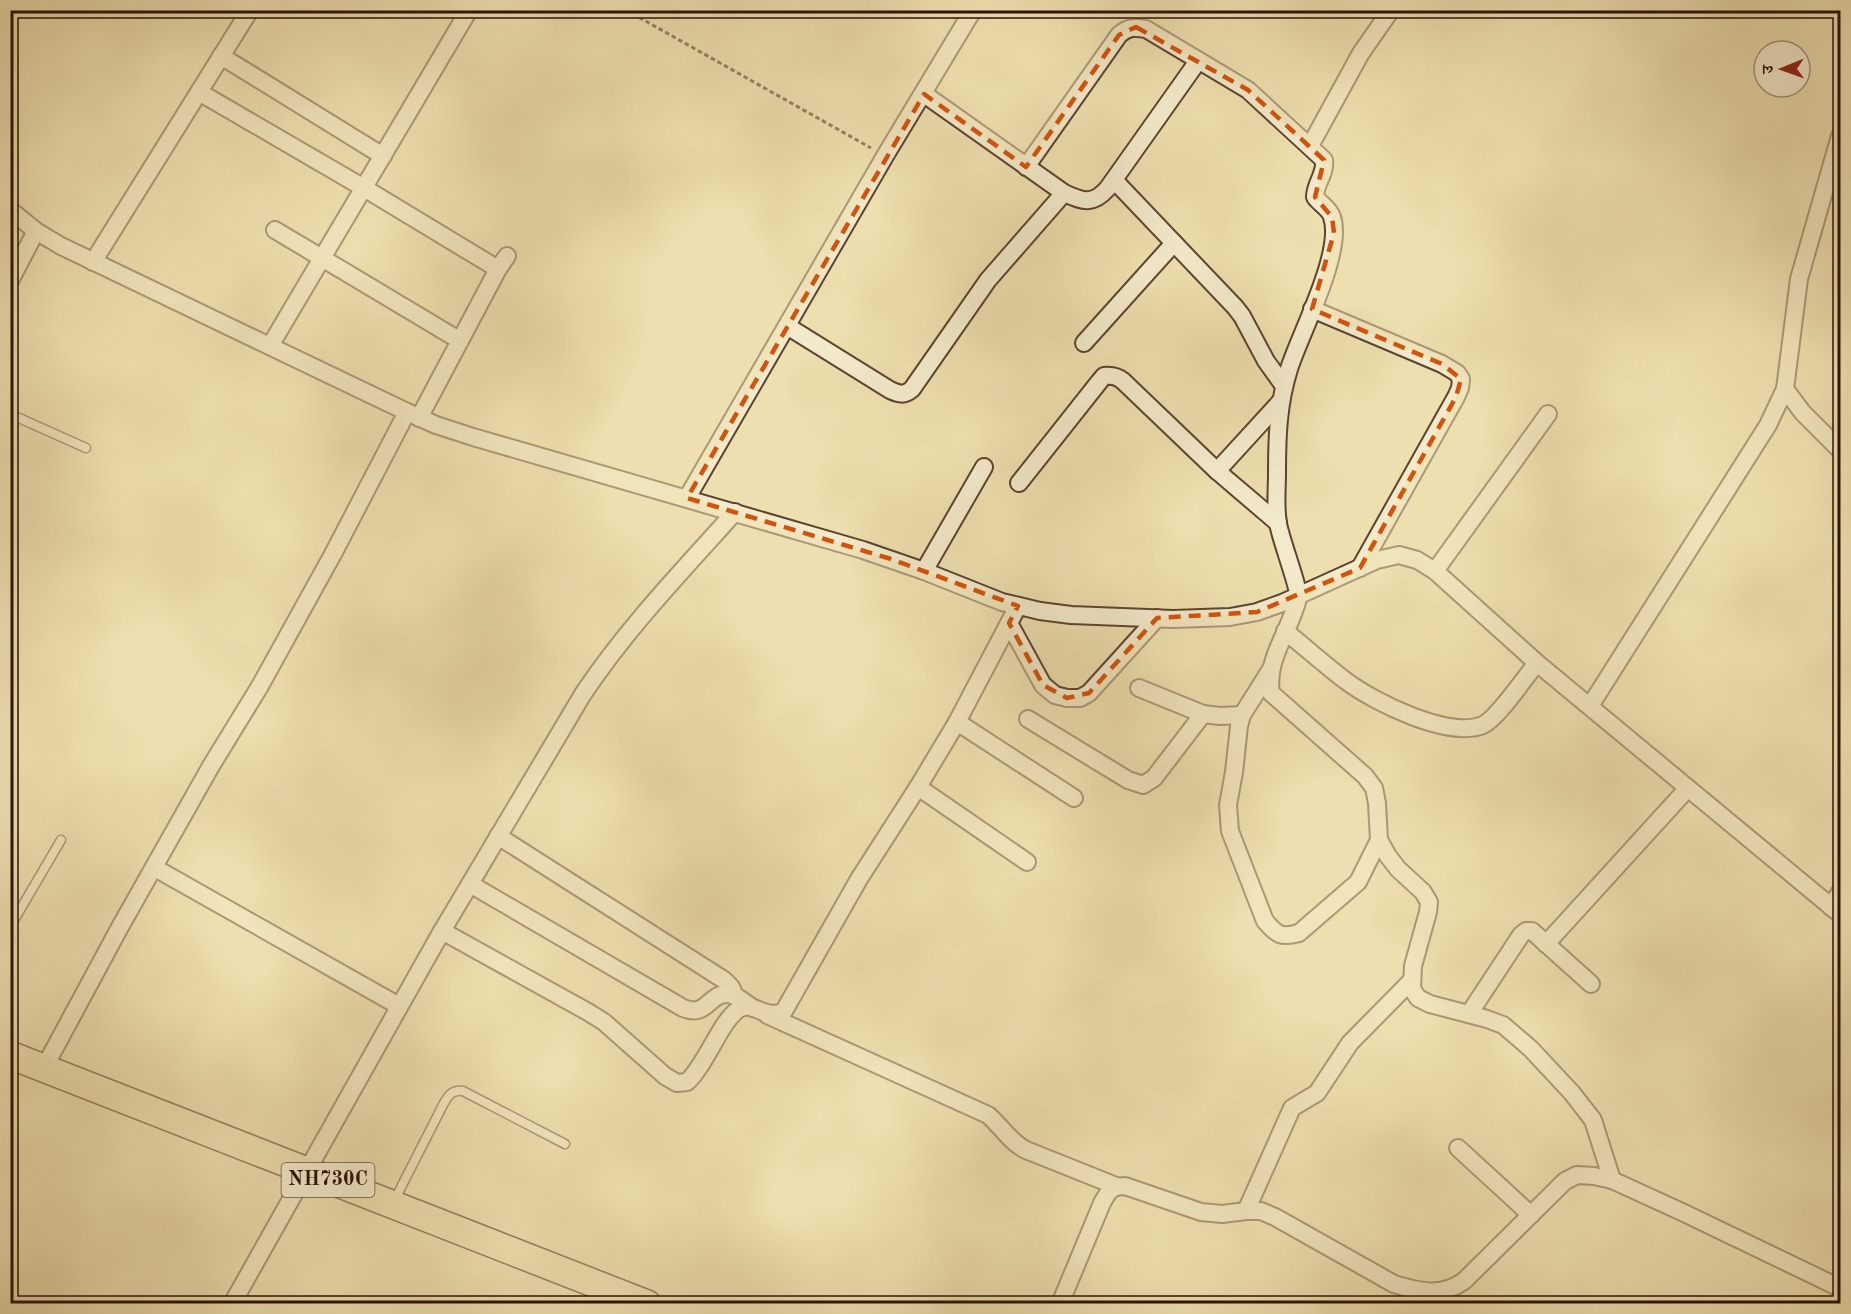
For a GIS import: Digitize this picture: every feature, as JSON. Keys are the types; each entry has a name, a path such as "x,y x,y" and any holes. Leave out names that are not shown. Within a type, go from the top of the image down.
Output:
{"highway":[{"name":"NH730C","path":"10,1055 393,1204 630,1300"}],"street":[{"path":"93,262 250,10"},
{"path":"270,346 469,10"},
{"path":"687,498 885,156 973,10"},
{"path":"1310,146 1352,67 1391,10"},
{"path":"1026,167 1119,35 1127,28 1136,27 1146,29 1248,90 1324,160 1323,174 1315,190 1315,197 1332,217 1334,233 1329,263 1289,368 1278,421 1276,507 1278,523 1299,596 1272,668 1269,682 1271,693 1365,776 1374,788 1379,840 1398,870 1423,892 1429,902 1413,966 1412,989 1418,998 1430,1004 1503,1025 1531,1049 1572,1093 1593,1120 1612,1180"},
{"path":"221,56 383,156"},
{"path":"924,94 1064,193 1079,200 1090,201 1100,197 1114,180 1198,61"},
{"path":"44,1068 206,776 260,686 502,262 364,188 199,92"},
{"path":"1590,706 1768,425 1785,389 1799,279 1840,136"},
{"path":"1114,180 1242,316 1282,394"},
{"path":"787,326 890,390 906,394 912,389 988,280 1064,193"},
{"path":"10,210 36,231 93,262 413,415 473,437 873,553 1018,606 1071,615 1157,618 1230,617 1257,612 1299,596 1377,560 1399,555 1417,560 1435,572 1537,663 1688,788 1837,904"},
{"path":"275,230 459,340"},
{"path":"10,281 16,258 36,231"},
{"path":"1084,343 1174,243"},
{"path":"1312,309 1442,364 1457,373 1461,379 1456,397 1360,568"},
{"path":"1019,483 1104,376 1111,375 1123,381 1217,471 1278,523"},
{"path":"1785,389 1803,413 1840,450"},
{"path":"1217,471 1282,394"},
{"path":"1435,572 1548,414"},
{"path":"924,571 984,467"},
{"path":"232,1304 442,931 603,664 625,635 735,512"},
{"path":"442,931 588,1012 604,1022 665,1076 677,1083 687,1082 696,1074 729,1019 737,1010 744,1007 777,1015 784,1011 859,879 957,722 1018,606"},
{"path":"1009,623 1043,684 1055,695 1067,699 1080,698 1089,693 1157,618"},
{"path":"1286,631 1346,681 1375,699 1419,718 1450,727 1470,727 1483,724 1494,716 1537,663"},
{"path":"1272,668 1242,715 1228,805 1230,831 1265,921 1275,932 1287,937 1299,933 1358,882 1379,840"},
{"path":"1139,688 1203,714 1242,715"},
{"path":"1028,719 1128,780 1143,785 1154,778 1203,714"},
{"path":"957,722 1074,798"},
{"path":"918,787 1027,862"},
{"path":"1546,944 1688,788"},
{"path":"498,836 718,976 731,987 735,996"},
{"path":"155,867 399,1006"},
{"path":"470,884 683,1008 697,1011 722,995 735,996 760,1011 987,1115 1013,1142 1026,1150 1116,1186 1125,1186 1201,1212 1222,1214 1261,1211 1395,1284 1410,1289 1441,1292 1454,1289 1565,1181 1577,1175 1612,1180 1840,1288"},
{"path":"1469,1014 1521,935 1526,931 1532,931 1591,984"},
{"path":"1246,1211 1292,1108 1317,1093 1350,1043 1412,980"},
{"path":"1458,1148 1531,1215"},
{"path":"1060,1304 1102,1203 1116,1186"}],"lane":[{"path":"10,414 86,448"},
{"path":"10,927 61,840"},
{"path":"393,1204 444,1103 455,1091 463,1091 565,1144"}],"path":[{"path":"626,10 885,156"}],"highlighted area":[{"path":"1136,27 1248,90 1324,160 1315,197 1332,217 1334,233 1312,309 1442,364 1461,379 1456,397 1360,568 1257,612 1157,618 1089,693 1067,698 1043,685 1009,623 1018,606 891,559 687,498 924,94 1026,167 1119,35"}]}
